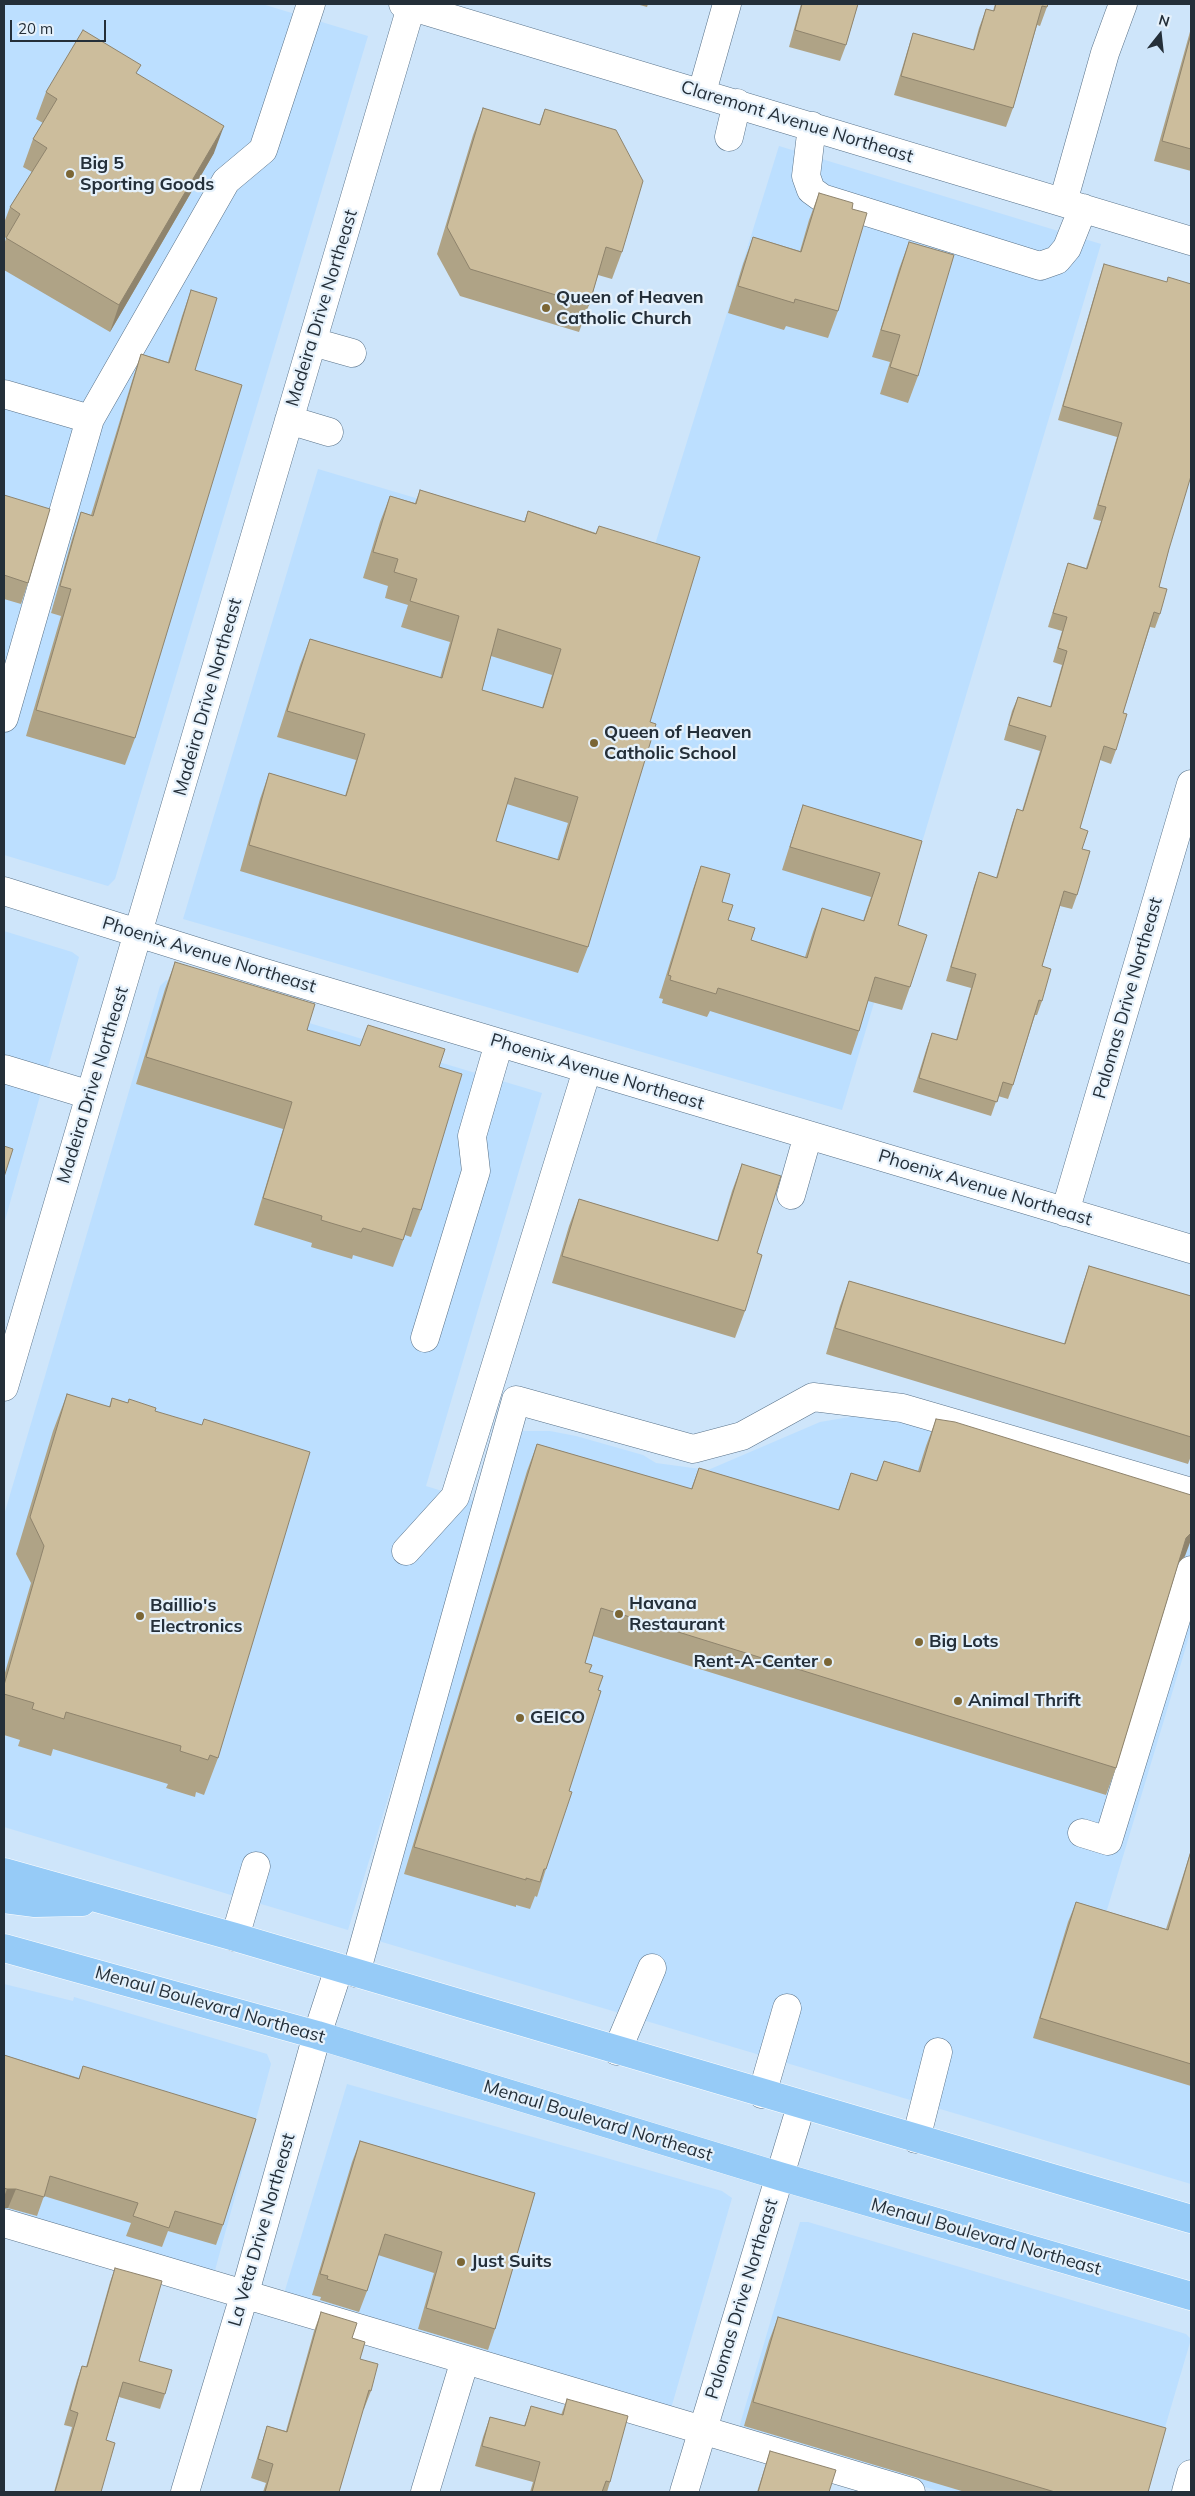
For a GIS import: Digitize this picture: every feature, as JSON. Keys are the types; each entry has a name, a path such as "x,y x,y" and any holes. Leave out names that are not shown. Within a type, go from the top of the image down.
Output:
{"main road":[{"path":"4,1872 348,1970 801,2106 1191,2219"},
{"path":"4,1899 35,1903 113,1902"},
{"name":"Menaul Boulevard Northeast","path":"4,1948 317,2035 779,2176 1191,2296"}],"street":[{"path":"4,718 12,656 90,419 226,181 263,150 311,4"},
{"path":"702,92 727,4"},
{"path":"812,126 806,176 811,190 822,198 1040,266 1057,260 1067,248 1073,205 1105,53 1124,4"},
{"name":"Claremont Avenue Northeast","path":"407,5 1191,240"},
{"name":"Madeira Drive Northeast","path":"4,1387 313,342 407,5"},
{"path":"729,136 737,103"},
{"path":"313,342 352,353"},
{"path":"4,394 90,419"},
{"path":"289,420 329,432"},
{"name":"Palomas Drive Northeast","path":"1065,1212 1191,784"},
{"name":"Phoenix Avenue Northeast","path":"4,891 587,1070 1191,1249"},
{"path":"425,1338 476,1171 472,1136 499,1043"},
{"path":"4,1069 90,1095"},
{"path":"406,1551 455,1497 587,1070"},
{"path":"791,1195 808,1135"},
{"name":"La Veta Drive Northeast","path":"185,2492 244,2296 317,2035 348,1970 516,1400 693,1448 742,1436 813,1397 902,1408 1191,1492"},
{"path":"1082,1833 1108,1841 1191,1570"},
{"path":"235,1937 256,1866"},
{"path":"617,2051 652,1968"},
{"path":"762,2094 787,2008"},
{"path":"916,2139 938,2052"},
{"name":"Palomas Drive Northeast","path":"684,2492 801,2106"},
{"path":"4,2224 911,2492"},
{"path":"426,2492 465,2360"},
{"path":"1186,2492 1191,2474"}],"shaded area":[{"path":"4,4 262,4 368,36 115,879 108,886 4,855"},
{"name":"Queen of Heaven Catholic School","path":"779,146 1101,244 842,1110 183,919 318,469 648,567"},
{"path":"4,931 72,952 79,957 4,1224"},
{"path":"166,980 542,1093 426,1486 478,1502 348,1930 4,1827 4,1515 160,986"},
{"path":"861,1415 936,1427 1191,1504 1191,1630 1106,1913 1191,1939 1191,2184 372,1939 521,1431 550,1431 576,1436 643,1455 656,1463 708,1470 820,1422"},
{"path":"4,1984 73,2001 74,1997 267,2054 271,2064 214,2274 4,2214"},
{"path":"347,2084 722,2191 732,2198 670,2412 283,2297"},
{"path":"800,2222 808,2222 1186,2334 1191,2339 1146,2492 942,2492 738,2431"}],"building":[{"path":"802,4 858,4 846,45 795,30"},
{"path":"996,4 1048,4 1047,7 1042,6 1013,108 901,76 913,33 974,50 986,9 994,11"},
{"path":"83,30 141,65 136,73 224,126 119,305 6,238 20,214 10,207 47,148 33,139 57,99 46,92"},
{"path":"1191,34 1191,149 1162,141"},
{"path":"483,108 540,125 545,109 616,130 643,181 622,252 606,247 589,305 470,269 447,227"},
{"path":"819,193 853,203 852,209 867,213 838,311 795,299 794,303 738,286 753,237 801,252"},
{"path":"909,242 954,255 918,376 890,367 900,335 881,330"},
{"path":"1104,264 1167,282 1168,277 1191,284 1191,476 1159,587 1167,589 1160,614 1154,612 1123,713 1127,714 1116,750 1104,746 1080,828 1088,831 1082,849 1090,851 1077,895 1064,891 1042,966 1051,969 1042,1001 1039,1000 1013,1085 1003,1082 997,1102 919,1078 932,1033 957,1040 976,974 951,967 979,872 997,878 1017,809 1023,811 1046,736 1009,725 1018,697 1051,707 1067,651 1058,648 1067,617 1053,613 1068,563 1087,569 1106,507 1098,505 1122,423 1063,406"},
{"path":"191,290 217,298 195,370 242,385 135,738 36,710 71,589 60,586 81,512 93,516 141,354 169,363"},
{"path":"420,490 525,522 528,511 596,534 599,526 700,557 650,722 656,724 588,947 249,845 269,773 346,796 365,734 287,711 310,639 442,678 459,616 410,601 417,579 394,572 398,559 373,552 390,496 416,504","holes":["498,629 561,649 543,708 482,690","515,778 578,797 559,860 496,841"]},
{"path":"4,495 50,509 28,583 4,575"},
{"path":"803,805 922,841 898,925 927,935 910,987 875,977 859,1031 718,988 716,994 670,980 671,976 668,975 701,866 730,874 722,902 733,905 728,920 755,928 751,940 807,958 822,908 864,921 880,873 790,847"},
{"path":"175,962 315,1004 307,1030 360,1046 368,1025 445,1049 439,1067 462,1074 421,1210 413,1208 403,1240 363,1228 361,1232 321,1220 322,1216 263,1198 292,1102 146,1057"},
{"path":"4,1146 13,1149 4,1177"},
{"path":"742,1164 781,1176 757,1253 762,1255 745,1311 562,1256 579,1199 718,1241"},
{"path":"1089,1266 1191,1296 1191,1437 835,1328 849,1281 1065,1344"},
{"name":"Baillio's Electronics","path":"67,1394 110,1407 112,1398 128,1403 129,1399 156,1408 155,1411 202,1425 204,1419 310,1452 218,1758 210,1755 208,1760 180,1751 181,1746 66,1712 64,1719 32,1709 34,1703 4,1694 4,1685 44,1546 30,1517"},
{"path":"936,1419 955,1422 1191,1495 1191,1533 1186,1538 1116,1768 601,1608 585,1663 592,1665 589,1672 603,1676 598,1690 601,1691 569,1791 572,1792 540,1882 526,1878 526,1880 414,1847 537,1444 692,1489 699,1468 839,1510 851,1473 877,1481 884,1461 920,1472"},
{"path":"1191,1851 1191,2064 1040,2018 1076,1902 1168,1930"},
{"path":"4,2055 79,2079 83,2066 256,2119 223,2225 175,2211 169,2228 133,2216 138,2203 50,2176 44,2197 16,2189 4,2188"},
{"path":"360,2141 535,2193 495,2329 426,2308 442,2252 385,2234 367,2291 327,2279 328,2276 320,2274"},
{"path":"115,2268 162,2281 139,2361 172,2370 165,2394 123,2382 106,2440 115,2443 101,2492 55,2492 78,2413 70,2410 82,2366 87,2367"},
{"path":"321,2312 357,2323 352,2338 365,2342 360,2359 378,2364 371,2391 369,2390 339,2492 265,2492 273,2464 258,2459 267,2426 287,2432"},
{"path":"778,2317 1166,2428 1148,2492 1055,2492 753,2402"},
{"path":"567,2399 628,2416 610,2482 606,2481 602,2492 532,2492 540,2462 482,2446 490,2417 525,2426 531,2406 563,2415"},
{"path":"770,2451 836,2470 829,2492 758,2492"}],"place":[{"name":"Big 5 Sporting Goods","path":"70,174"},
{"name":"Queen of Heaven Catholic Church","path":"546,308"},
{"name":"Queen of Heaven Catholic School","path":"594,743"},
{"name":"Havana Restaurant","path":"619,1614"},
{"name":"Baillio's Electronics","path":"140,1616"},
{"name":"Big Lots","path":"919,1642"},
{"name":"Rent-A-Center","path":"828,1662"},
{"name":"Animal Thrift","path":"958,1701"},
{"name":"GEICO","path":"520,1718"},
{"name":"Just Suits","path":"461,2262"}]}
